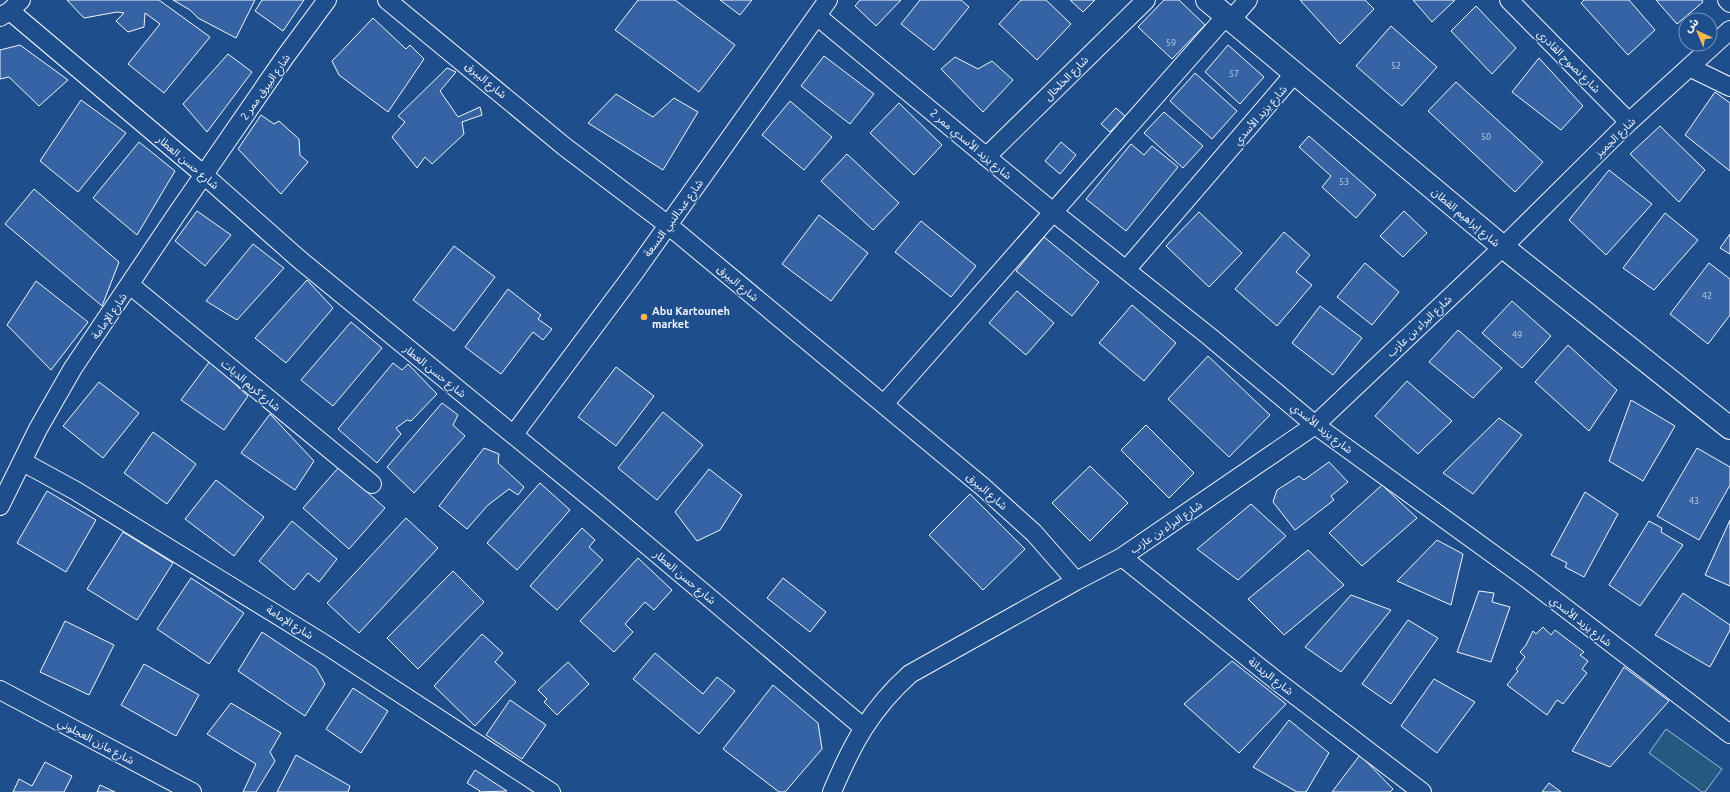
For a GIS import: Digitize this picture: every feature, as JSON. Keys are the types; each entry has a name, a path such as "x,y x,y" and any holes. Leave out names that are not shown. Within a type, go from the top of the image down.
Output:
{"street":[{"name":"شارع البيرق ممر 2","path":"204,175 285,57 327,0"},
{"name":"شارع البيرق","path":"387,0 430,33 565,147 668,225 983,487 1034,533 1076,581"},
{"name":"شارع عبدالنبي التسعة","path":"514,434 668,225 828,0"},
{"name":"شارع الخلخال","path":"986,157 1146,0"},
{"name":"شارع إبراهيم القطان","path":"1207,0 1502,247 1730,428"},
{"path":"884,404 1053,212 1228,18 1248,0"},
{"name":"شارع نصوح القادري","path":"1509,0 1629,122"},
{"path":"1727,0 1730,4"},
{"name":"شارع حسن العطار","path":"10,9 204,175 300,260 514,434 864,728"},
{"name":"شارع يزيد الأسدي ممر 2","path":"817,16 986,157 1126,270"},
{"name":"شارع الجميز","path":"1502,247 1629,122 1730,30"},
{"path":"1689,68 1730,87"},
{"name":"شارع يزيد الأسدي","path":"1295,73 1126,270 1316,425 1526,578 1730,734"},
{"name":"شارع الإمامة","path":"2,498 23,462 38,429 73,368 204,175"},
{"name":"شارع البراء بن عازب","path":"832,792 844,764 878,706 910,674 1076,581 1122,557 1316,425 1502,247"},
{"name":"شارع كريم الديات","path":"130,285 372,484"},
{"name":"شارع الإمامة","path":"23,462 76,491 319,641 551,792"},
{"name":"شارع الريدانة","path":"1122,557 1278,682 1422,792"},
{"name":"شارع مازن العجلوني","path":"0,690 192,792"}],"shaded area":[{"path":"1666,729 1722,769 1705,792 1702,792 1649,753"}],"building":[{"path":"67,0 159,0 210,37 164,93 128,64 160,24 145,13 144,27 128,32 116,21 124,13 117,12 84,18"},
{"path":"173,0 255,0 236,38 198,18 190,10"},
{"path":"262,0 304,0 283,31 255,11"},
{"path":"638,0 675,0 735,45 699,92 615,30"},
{"path":"720,0 752,0 740,15"},
{"path":"860,0 901,0 876,26 855,6"},
{"path":"920,0 961,0 969,7 934,50 901,24"},
{"path":"1021,0 1046,0 1071,24 1037,60 999,24"},
{"path":"1070,0 1095,0 1083,12"},
{"path":"1164,0 1179,0 1205,25 1172,59 1138,27"},
{"path":"1300,0 1365,0 1374,9 1340,44"},
{"path":"1413,0 1455,0 1432,22"},
{"path":"1584,0 1629,0 1655,30 1628,55 1581,3"},
{"path":"1656,0 1702,0 1703,2 1691,12 1678,12 1677,24"},
{"path":"1476,6 1516,48 1492,74 1451,31"},
{"path":"373,18 406,49 410,45 424,59 388,112 339,75 332,61"},
{"path":"1391,26 1437,67 1402,106 1356,66"},
{"path":"20,45 68,80 39,106 9,77 0,79 0,50"},
{"path":"1228,45 1264,77 1240,104 1205,72"},
{"path":"228,54 252,72 207,132 183,104"},
{"path":"824,56 874,94 850,124 801,86"},
{"path":"955,57 978,69 992,61 1013,80 983,112 941,69"},
{"path":"1539,58 1583,106 1561,130 1512,92"},
{"path":"447,68 456,72 440,91 458,117 480,107 482,115 462,122 464,134 432,164 425,157 417,168 392,137 405,122 398,116"},
{"path":"1195,73 1237,111 1212,139 1170,101"},
{"path":"1456,82 1543,162 1515,192 1428,111"},
{"path":"1715,92 1730,103 1730,171 1685,135"},
{"path":"616,94 653,117 674,98 698,112 663,170 588,123"},
{"path":"81,100 126,133 78,192 40,161"},
{"path":"790,101 832,137 804,170 762,135"},
{"path":"899,103 942,145 914,175 870,133"},
{"path":"1116,108 1125,116 1110,132 1101,124"},
{"path":"1164,112 1203,146 1183,168 1144,133"},
{"path":"261,115 274,124 279,121 299,139 300,155 308,162 281,194 238,149"},
{"path":"1660,126 1705,170 1679,202 1630,154"},
{"path":"1309,136 1376,195 1356,218 1322,187 1331,176 1299,147"},
{"path":"139,142 175,171 137,235 93,198"},
{"path":"1061,142 1076,155 1060,174 1045,161"},
{"path":"1131,144 1144,155 1152,146 1178,167 1126,231 1086,199"},
{"path":"847,154 899,203 873,230 821,181"},
{"path":"1609,170 1652,204 1606,255 1569,220"},
{"path":"34,189 119,262 102,306 5,224"},
{"path":"197,211 231,235 205,266 175,241"},
{"path":"1404,211 1427,233 1403,257 1380,236"},
{"path":"1199,212 1242,253 1209,287 1166,246"},
{"path":"1665,213 1698,240 1654,290 1623,268"},
{"path":"819,215 868,253 831,301 782,264"},
{"path":"921,221 976,266 951,297 895,252"},
{"path":"1284,232 1310,255 1296,272 1312,285 1277,326 1235,289"},
{"path":"1730,234 1730,254 1720,248"},
{"path":"1044,237 1099,282 1072,316 1016,271"},
{"path":"253,244 284,268 237,320 206,301"},
{"path":"454,246 495,277 454,331 413,300"},
{"path":"1365,263 1399,292 1372,325 1337,297"},
{"path":"1709,263 1730,279 1730,315 1708,344 1670,314"},
{"path":"307,280 333,308 286,363 255,338"},
{"path":"36,281 88,322 51,370 7,325"},
{"path":"508,289 541,315 538,319 552,329 543,340 533,332 501,374 465,347"},
{"path":"1017,291 1054,323 1026,355 989,323"},
{"path":"1512,301 1551,336 1522,368 1482,333"},
{"path":"1132,305 1176,343 1144,381 1099,343"},
{"path":"1320,306 1362,338 1333,375 1292,343"},
{"path":"351,322 382,348 333,406 301,380"},
{"path":"1458,330 1502,368 1473,398 1429,362"},
{"path":"1568,345 1617,390 1589,431 1535,382"},
{"path":"1208,356 1270,415 1229,457 1168,399"},
{"path":"210,361 248,396 224,430 181,400"},
{"path":"393,363 402,370 408,364 437,394 411,421 407,420 396,428 401,434 377,463 338,429"},
{"path":"616,367 654,396 616,446 578,417"},
{"path":"1407,381 1452,421 1418,454 1375,416"},
{"path":"99,382 139,413 103,458 63,426"},
{"path":"1631,400 1675,426 1643,481 1609,461"},
{"path":"442,403 458,415 453,425 465,436 414,493 387,467"},
{"path":"663,412 703,445 657,500 618,468"},
{"path":"270,414 314,461 295,490 241,453"},
{"path":"1499,418 1522,435 1473,494 1443,473"},
{"path":"1146,425 1194,473 1169,498 1121,450"},
{"path":"153,432 196,464 167,504 124,473"},
{"path":"484,448 499,454 498,463 524,487 518,495 509,489 488,505 467,529 439,506"},
{"path":"1697,448 1730,467 1730,485 1699,540 1657,516"},
{"path":"1329,462 1348,482 1331,496 1334,500 1295,530 1273,502 1277,490 1299,476 1304,480"},
{"path":"1090,466 1128,503 1090,541 1052,503"},
{"path":"339,467 385,508 349,549 303,508"},
{"path":"709,469 742,495 720,530 697,541 675,512"},
{"path":"216,480 264,517 234,556 185,519"},
{"path":"540,483 570,510 517,570 487,543"},
{"path":"1382,485 1417,518 1362,566 1329,533"},
{"path":"47,491 96,520 66,572 17,543"},
{"path":"1585,492 1618,514 1584,577 1565,567 1567,563 1551,555"},
{"path":"970,494 1025,549 983,590 929,535"},
{"path":"1251,504 1286,536 1238,580 1197,549"},
{"path":"406,518 438,548 359,633 327,603"},
{"path":"1730,520 1730,586 1705,575"},
{"path":"292,521 337,559 319,582 308,573 294,590 259,561"},
{"path":"1649,521 1662,528 1661,532 1683,545 1640,606 1609,585"},
{"path":"582,528 595,540 589,547 603,560 557,610 530,586"},
{"path":"123,532 173,563 137,620 87,589"},
{"path":"1437,540 1463,554 1451,605 1397,581"},
{"path":"1308,550 1344,585 1284,635 1248,599"},
{"path":"638,558 672,590 654,610 645,602 625,624 633,632 614,652 580,621"},
{"path":"453,571 484,602 418,669 387,638"},
{"path":"191,578 244,613 209,664 157,629"},
{"path":"783,578 826,612 810,632 767,598"},
{"path":"1479,591 1494,593 1492,602 1510,607 1491,662 1457,652"},
{"path":"1683,593 1730,625 1730,630 1710,667 1655,635"},
{"path":"1351,595 1391,610 1341,672 1305,647"},
{"path":"1408,620 1438,638 1391,704 1362,684"},
{"path":"65,621 114,645 89,695 40,672"},
{"path":"1543,627 1551,635 1555,630 1584,652 1580,655 1588,661 1582,669 1587,673 1563,704 1557,700 1547,715 1507,685 1518,671 1516,669 1525,657 1520,652 1526,645 1533,631 1536,634"},
{"path":"262,632 316,668 325,684 305,716 238,671"},
{"path":"482,634 503,653 495,662 516,682 475,726 434,686"},
{"path":"655,653 703,694 717,677 735,691 699,734 633,679"},
{"path":"1232,661 1286,704 1239,753 1184,704"},
{"path":"568,662 589,684 557,715 544,702 547,699 538,690"},
{"path":"144,664 199,695 176,736 121,705"},
{"path":"1624,667 1669,701 1610,767 1572,751"},
{"path":"1434,679 1475,702 1437,753 1401,726"},
{"path":"773,685 818,723 822,749 785,792 779,792 723,749"},
{"path":"353,688 388,711 361,753 326,729"},
{"path":"510,700 546,725 522,759 486,735"},
{"path":"231,703 281,733 270,752 275,761 256,792 243,792 256,764 207,734"},
{"path":"1289,720 1329,753 1306,792 1297,792 1253,767"},
{"path":"296,755 350,786 348,792 277,792"},
{"path":"1360,755 1393,789 1390,792 1332,792"},
{"path":"45,762 72,776 64,792 13,792 19,779 32,786"},
{"path":"475,770 507,791 479,792 480,791 467,783"},
{"path":"1549,783 1561,792 1542,792"},
{"path":"100,785 115,792 97,792"}],"place":[{"name":"Abu Kartouneh market","path":"644,317"}]}
